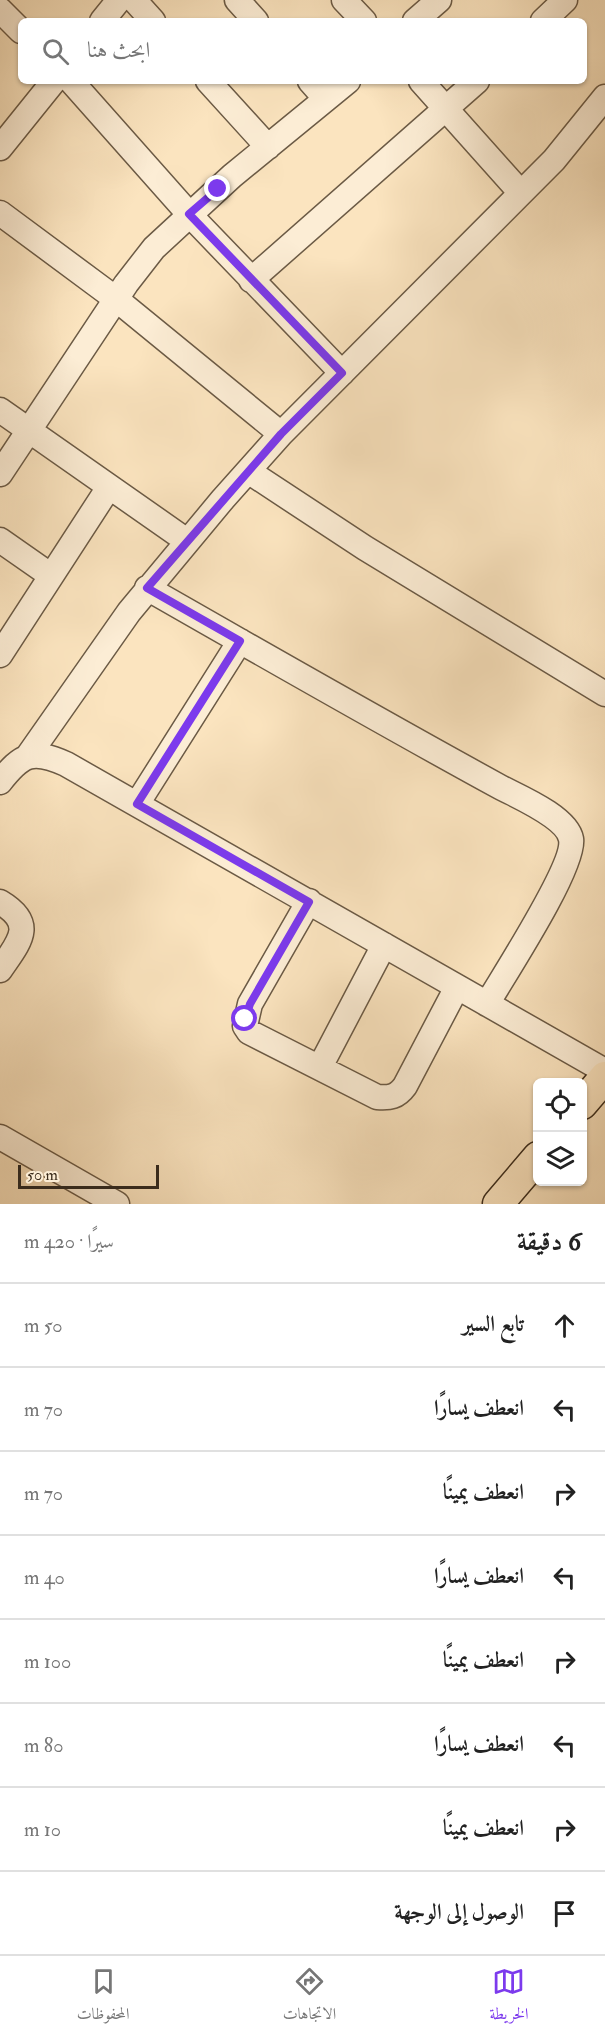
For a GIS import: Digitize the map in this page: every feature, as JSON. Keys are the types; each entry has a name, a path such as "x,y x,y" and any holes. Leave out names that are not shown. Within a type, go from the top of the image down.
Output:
{"main road":[{"path":"587,1098 605,1077"},
{"path":"498,1204 533,1162"}],"street":[{"path":"104,18 119,0"},
{"path":"134,0 150,18"},
{"path":"237,0 253,18"},
{"path":"344,0 361,18"},
{"path":"418,18 439,0"},
{"path":"546,18 566,0"},
{"path":"0,9 18,28"},
{"path":"3,137 51,84"},
{"path":"73,84 189,214 342,373"},
{"path":"211,84 268,147"},
{"path":"313,84 326,99"},
{"path":"0,474 116,299 154,248 189,214 344,84"},
{"path":"424,84 521,193"},
{"path":"251,280 474,84"},
{"path":"0,782 15,756 147,588 248,471 281,434 554,160 605,97"},
{"path":"0,213 116,299 281,434"},
{"path":"0,410 28,432 187,541"},
{"path":"248,471 365,548 605,694"},
{"path":"0,655 109,487"},
{"path":"0,540 50,575"},
{"path":"147,588 531,804 566,828 571,840 566,869 487,1004"},
{"path":"137,804 240,641"},
{"path":"15,756 54,759 605,1071"},
{"path":"309,902 250,1004 244,1026 249,1032 377,1096 390,1098 399,1093 457,987"},
{"path":"0,903 20,917 22,926 18,942 0,970"},
{"path":"320,1067 384,945"},
{"path":"0,1137 117,1204"}],"route":[{"path":"218,189 189,214 342,373 281,434 147,588 240,641 137,804 309,902 250,1004 245,1019"}]}
